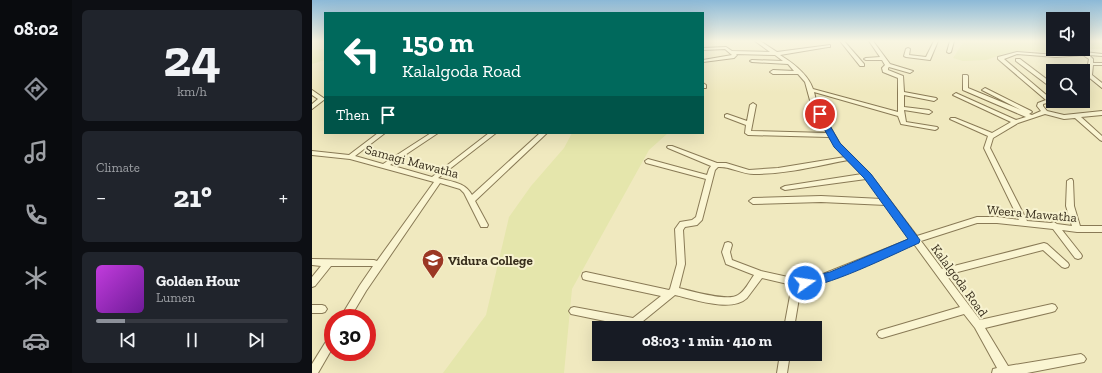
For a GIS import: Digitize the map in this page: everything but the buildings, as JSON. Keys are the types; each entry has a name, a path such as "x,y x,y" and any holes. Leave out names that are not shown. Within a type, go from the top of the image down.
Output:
{"street":[{"path":"704,61 722,58"},
{"name":"Kalalgoda Road","path":"782,58 800,73 808,82 814,104 831,134 849,158 868,176 967,309 1006,373"},
{"path":"857,58 862,65"},
{"path":"866,59 876,58"},
{"path":"883,58 888,65 910,71"},
{"path":"1000,58 1046,96"},
{"path":"1089,58 1091,64 1089,75 1102,86"},
{"path":"1018,60 1046,82"},
{"path":"752,61 789,63"},
{"path":"1091,64 1102,64"},
{"path":"888,65 885,71 900,77 902,94 901,111 903,123 935,128"},
{"path":"773,72 800,73"},
{"path":"966,76 965,89 1032,116"},
{"path":"811,90 901,111 929,112"},
{"path":"985,90 1032,116"},
{"path":"312,92 322,99 312,107"},
{"path":"902,94 934,99"},
{"path":"956,95 1016,122"},
{"path":"1045,112 1040,106 1041,103 1046,102"},
{"path":"753,105 748,133 831,134"},
{"path":"1024,222 987,148 990,137 1016,122 1045,112 1064,117 1078,117 1102,113"},
{"path":"727,116 749,124"},
{"path":"1078,117 1099,133 1102,140"},
{"path":"953,119 992,135"},
{"path":"350,157 381,134"},
{"path":"384,166 433,134"},
{"path":"350,309 435,180 492,134"},
{"path":"472,200 543,134"},
{"path":"670,146 716,166 729,164 752,172 763,172 849,158"},
{"name":"Samagi Mawatha","path":"314,155 350,157 462,187 472,200 484,225"},
{"path":"648,161 710,178"},
{"path":"574,311 634,323 672,292 681,264 679,229 683,224 694,223 699,218 712,169 716,166"},
{"path":"786,188 868,176"},
{"path":"1070,181 1070,206 1077,229"},
{"path":"753,201 821,199 888,202"},
{"name":"Weera Mawatha","path":"797,283 813,282 833,275 915,240 977,220 1024,222 1077,229 1102,228"},
{"path":"1054,225 1078,256"},
{"path":"728,245 726,258 729,262 760,274 797,283 790,321"},
{"path":"940,273 1044,246 1065,264"},
{"path":"312,262 374,263"},
{"path":"312,283 328,262"},
{"path":"586,276 725,302 735,301 741,298 760,274"},
{"path":"978,325 1052,308"},
{"path":"312,309 322,309"},
{"path":"882,334 967,309"},
{"path":"312,373 324,353"},
{"path":"996,373 1006,373 1082,359"},
{"path":"782,373 784,361"}],"green space":[{"path":"312,58 324,58 324,60 312,64"},
{"path":"954,58 991,58 963,61"},
{"path":"571,134 667,134 649,150 572,289 564,373 443,373 486,315 509,217 531,186 564,148"}],"place":[{"name":"Vidura College","path":"433,280"}],"route":[{"path":"805,283 813,282 833,275 915,240 868,176 837,145 820,114"}]}
